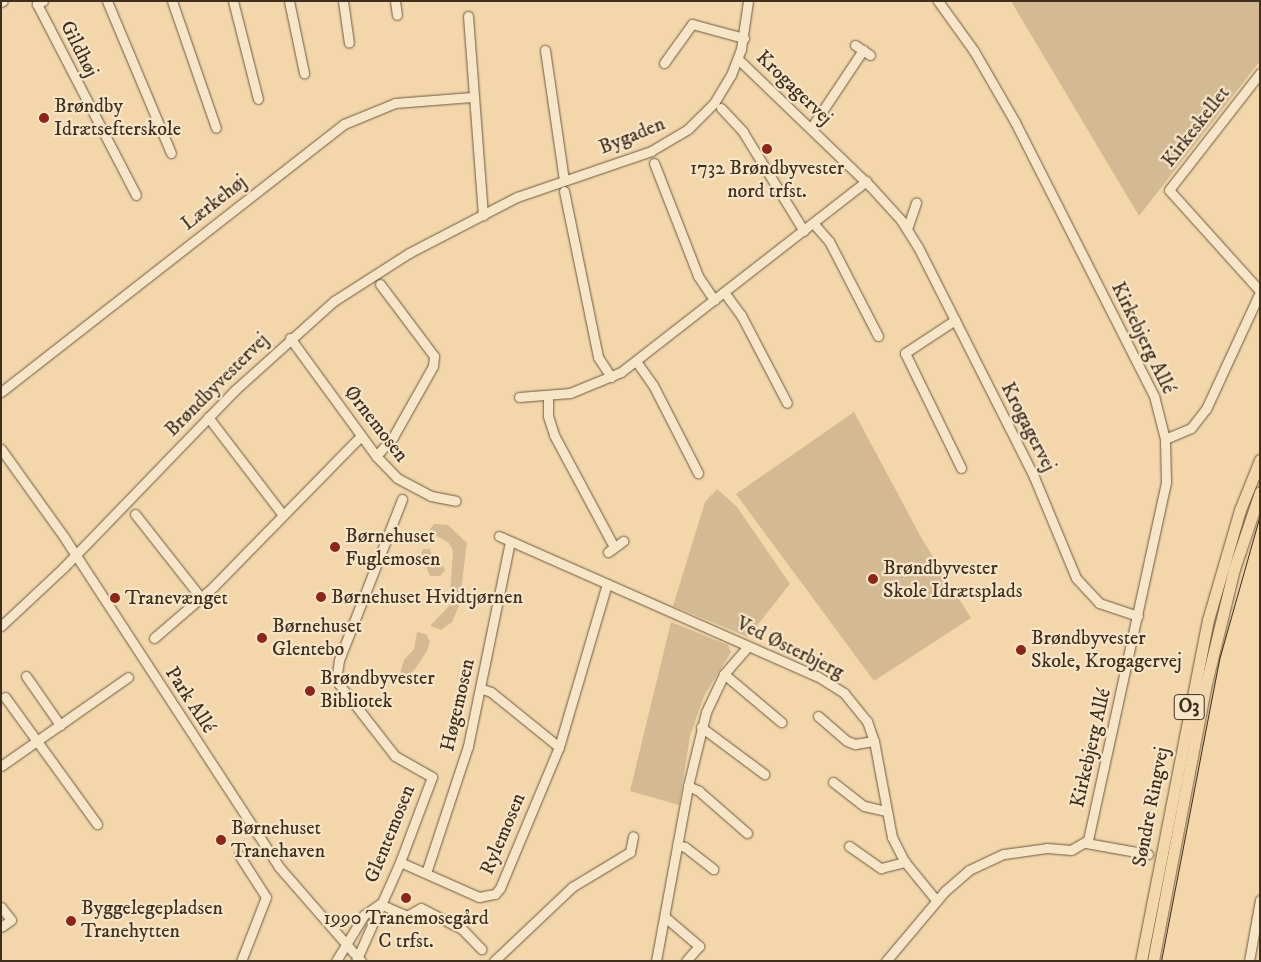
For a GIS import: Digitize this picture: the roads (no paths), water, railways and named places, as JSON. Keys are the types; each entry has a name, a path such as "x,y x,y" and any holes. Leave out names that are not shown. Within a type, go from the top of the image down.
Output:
{"main road":[{"name":"Søndre Ringvej","path":"1141,961 1208,620 1240,510 1260,460"},
{"name":"Søndre Ringvej","path":"1153,961 1204,688 1234,569 1260,492"}],"street":[{"name":"Gildhøj","path":"43,1 37,4 136,195"},
{"path":"107,1 171,153"},
{"path":"172,1 216,128"},
{"path":"233,1 258,100"},
{"path":"289,1 304,72"},
{"path":"343,1 349,44"},
{"path":"395,1 397,15"},
{"name":"Bygaden","path":"487,212 564,180 651,151 673,140 714,103 738,59 744,38 748,1"},
{"name":"Kirkebjerg Allé","path":"938,1 974,51 1020,130 1154,396 1165,439 1166,481 1138,616 1086,843"},
{"path":"468,16 472,97 487,212"},
{"path":"664,63 692,24 744,38"},
{"path":"546,50 564,180"},
{"path":"811,128 863,50"},
{"name":"Krogagervej","path":"738,59 890,205 907,229 1034,477 1076,578 1099,603 1138,616"},
{"name":"Kirkeskellet","path":"1260,74 1169,190 1260,292"},
{"name":"Lærkehøj","path":"1,392 344,124 395,103 472,97"},
{"path":"721,108 743,132 804,231"},
{"path":"654,163 698,276 714,300"},
{"path":"519,397 548,396 591,387 611,377 636,361 814,224 866,181"},
{"path":"564,190 598,357 611,377"},
{"path":"907,229 916,204"},
{"name":"Brøndbyvestervej","path":"1,626 76,554 208,417 290,338 372,274 487,212"},
{"path":"814,224 829,241 878,336"},
{"path":"376,456 393,437 433,366 434,356 380,284"},
{"path":"724,292 742,315 787,403"},
{"path":"1165,439 1192,428 1206,409 1260,292"},
{"path":"955,320 904,353 961,468"},
{"name":"Ørnemosen","path":"290,338 376,456 409,487 431,496 456,501"},
{"path":"636,361 653,385 698,473"},
{"path":"548,396 548,416 554,434 611,550 622,541"},
{"path":"208,417 283,515"},
{"path":"154,638 201,598 361,436"},
{"name":"Park Allé","path":"1,450 76,554 279,867 359,960"},
{"name":"Glentemosen","path":"359,960 380,904 400,862 432,777 394,756 339,684 337,674 339,660 402,499"},
{"path":"135,514 201,598"},
{"path":"499,536 607,584"},
{"name":"Høgemosen","path":"426,873 458,780 482,689 510,541"},
{"name":"Rylemosen","path":"400,862 479,898 495,894 512,860 559,747 607,584"},
{"name":"Ved Østerbjerg","path":"607,584 836,686 867,721 874,741 892,837 904,862 936,900"},
{"path":"656,961 688,786 701,727 724,674 748,646"},
{"path":"724,674 781,722"},
{"path":"26,676 60,725"},
{"path":"1,766 128,676"},
{"path":"482,689 492,692 559,747"},
{"path":"5,697 97,824"},
{"path":"818,716 847,741 855,744 874,741"},
{"path":"701,727 764,774"},
{"path":"834,782 864,806 886,811"},
{"path":"688,786 699,791 747,833"},
{"path":"494,961 572,887 630,852 633,836"},
{"path":"886,961 936,900 969,870 1004,854 1039,848 1071,850 1086,843 1148,854"},
{"path":"677,845 712,869"},
{"path":"849,846 880,868 904,862"},
{"path":"239,855 266,897 241,961"},
{"path":"1249,961 1260,900"},
{"path":"380,904 407,916 421,908 462,930 481,949"},
{"name":"Glentemosen","path":"336,961 364,915 380,904"},
{"path":"1,907 11,920 1,926"},
{"path":"665,917 699,946 686,961"}],"tram line":[{"path":"1161,961 1220,656 1260,515"}],"place":[{"name":"Brøndby Idrætsefterskole","path":"44,118"},
{"name":"1732 Brøndbyvester nord trfst.","path":"767,149"},
{"name":"Børnehuset Fuglemosen","path":"335,547"},
{"name":"Brøndbyvester Skole Idrætsplads","path":"873,579"},
{"name":"Børnehuset Hvidtjørnen","path":"321,597"},
{"name":"Tranevænget","path":"115,598"},
{"name":"Børnehuset Glentebo","path":"262,638"},
{"name":"Brøndbyvester Skole, Krogagervej","path":"1021,650"},
{"name":"Brøndbyvester Bibliotek","path":"310,691"},
{"name":"Børnehuset Tranehaven","path":"221,840"},
{"name":"1990 Tranemosegård C trfst.","path":"406,898"},
{"name":"Byggelegepladsen Tranehytten","path":"71,921"}]}
